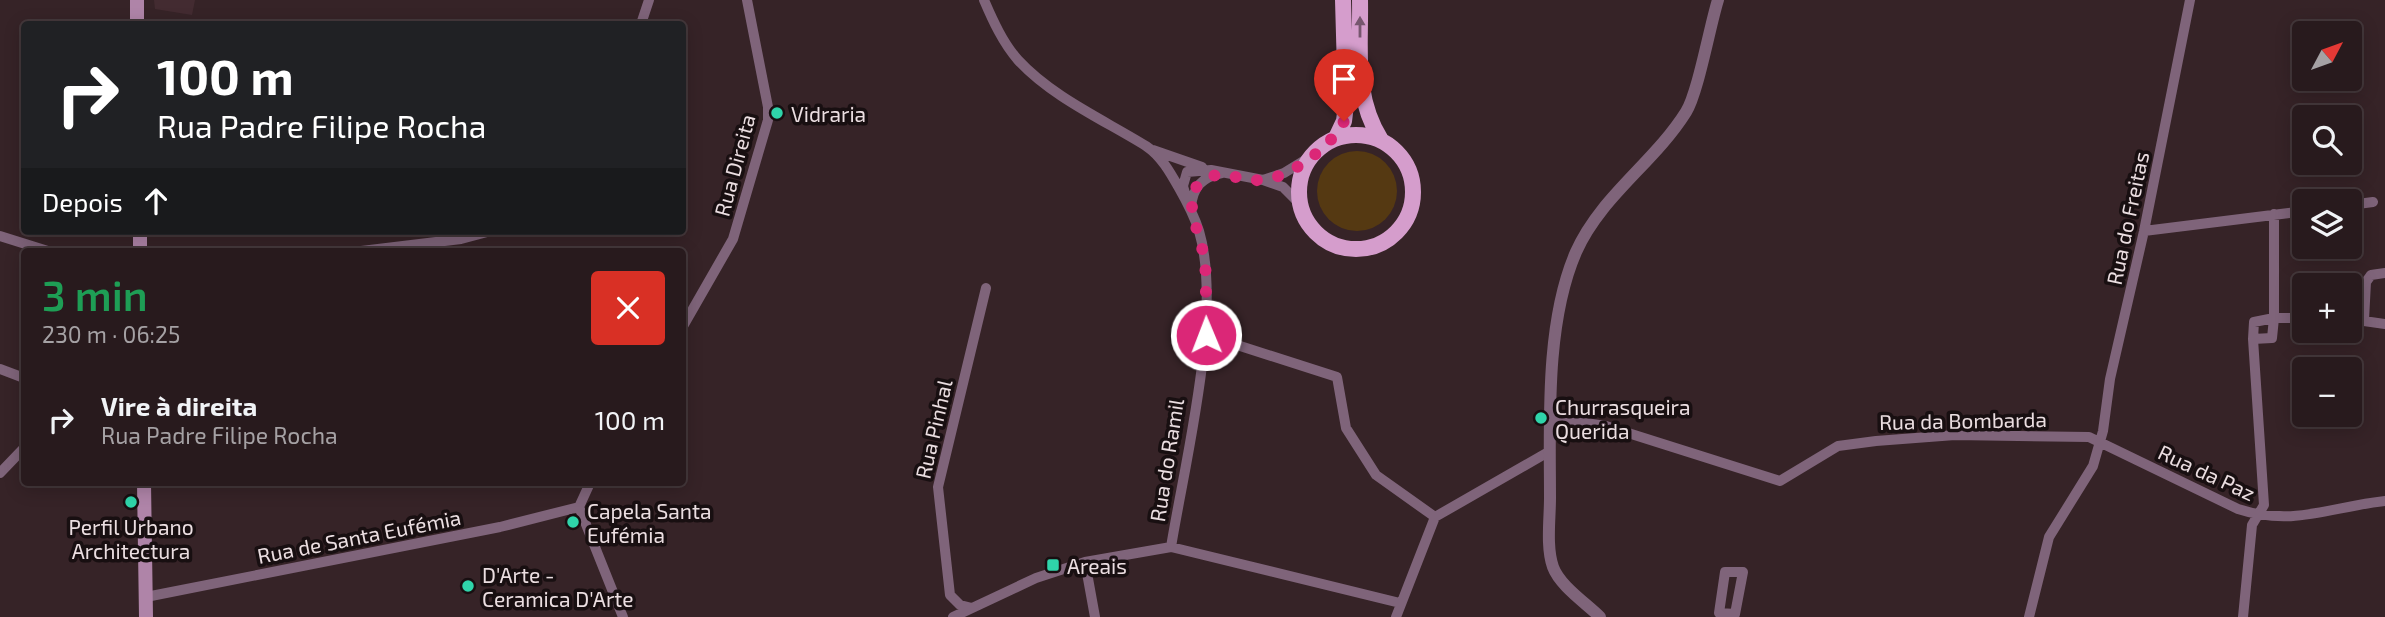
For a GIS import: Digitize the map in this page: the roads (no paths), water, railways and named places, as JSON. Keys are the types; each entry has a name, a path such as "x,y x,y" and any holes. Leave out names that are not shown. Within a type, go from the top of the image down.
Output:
{"main road":[{"path":"137,0 137,21"},
{"path":"1343,0 1346,105 1344,121 1336,138 1310,157 1299,187 1300,204 1306,220 1317,234 1331,244 1348,249 1366,249 1382,244 1396,234 1407,220 1414,188 1404,160 1381,140 1367,118 1361,94 1360,0"},
{"path":"1336,138 1366,135 1381,140"},
{"path":"144,486 146,617"}],"street":[{"path":"642,21 649,0"},
{"name":"Rua Direita","path":"686,321 733,239 768,120 768,107 747,0"},
{"path":"984,0 1004,41 1018,61 1051,88 1149,149 1165,165 1191,207"},
{"path":"1600,617 1553,568 1551,418 1557,336 1564,289 1575,254 1588,229 1612,195 1664,145 1689,109 1718,0"},
{"name":"Rua do Freitas","path":"2029,617 2049,537 2093,466 2190,0"},
{"path":"1149,149 1211,170 1263,180 1283,187 1300,204"},
{"path":"1263,180 1284,173 1310,157"},
{"path":"1191,207 1183,186 1186,172 1211,170"},
{"path":"1191,207 1192,192 1201,181 1223,173"},
{"path":"2362,204 2374,202"},
{"name":"Rua do Ramil","path":"953,617 1036,579 1085,562 1171,547 1206,335 1205,264 1200,233 1191,207"},
{"path":"2144,231 2292,213"},
{"path":"2253,339 2272,338 2274,215"},
{"path":"386,248 476,235"},
{"path":"0,236 38,248"},
{"path":"2385,273 2371,275 2366,282 2364,320 2385,324"},
{"name":"Rua Pinhal","path":"972,608 960,605 950,595 938,486 986,288"},
{"path":"2243,617 2252,525 2264,505 2254,322 2292,318"},
{"path":"1206,335 1338,377 1346,428 1376,475 1435,517"},
{"path":"0,369 21,377"},
{"name":"Rua da Bombarda","path":"1551,418 1606,426 1780,481 1838,446 1876,441 1955,435 2089,438 2099,443"},
{"name":"Rua da Paz","path":"2099,443 2258,516 2278,519 2385,501"},
{"path":"0,473 21,451"},
{"path":"1396,617 1435,517 1550,451"},
{"path":"589,486 579,507 623,617"},
{"name":"Rua de Santa Eufémia","path":"146,597 447,538 579,507"},
{"path":"1171,547 1400,603"},
{"path":"1085,562 1095,617"}],"place":[{"name":"Vidraria","path":"777,113"},
{"name":"Churrasqueira Querida","path":"1541,418"},
{"name":"Perfil Urbano Architectura","path":"131,502"},
{"name":"Capela Santa Eufémia","path":"573,522"},
{"name":"Areais","path":"1053,565"},
{"name":"D'Arte - Ceramica D'Arte","path":"468,586"}]}
